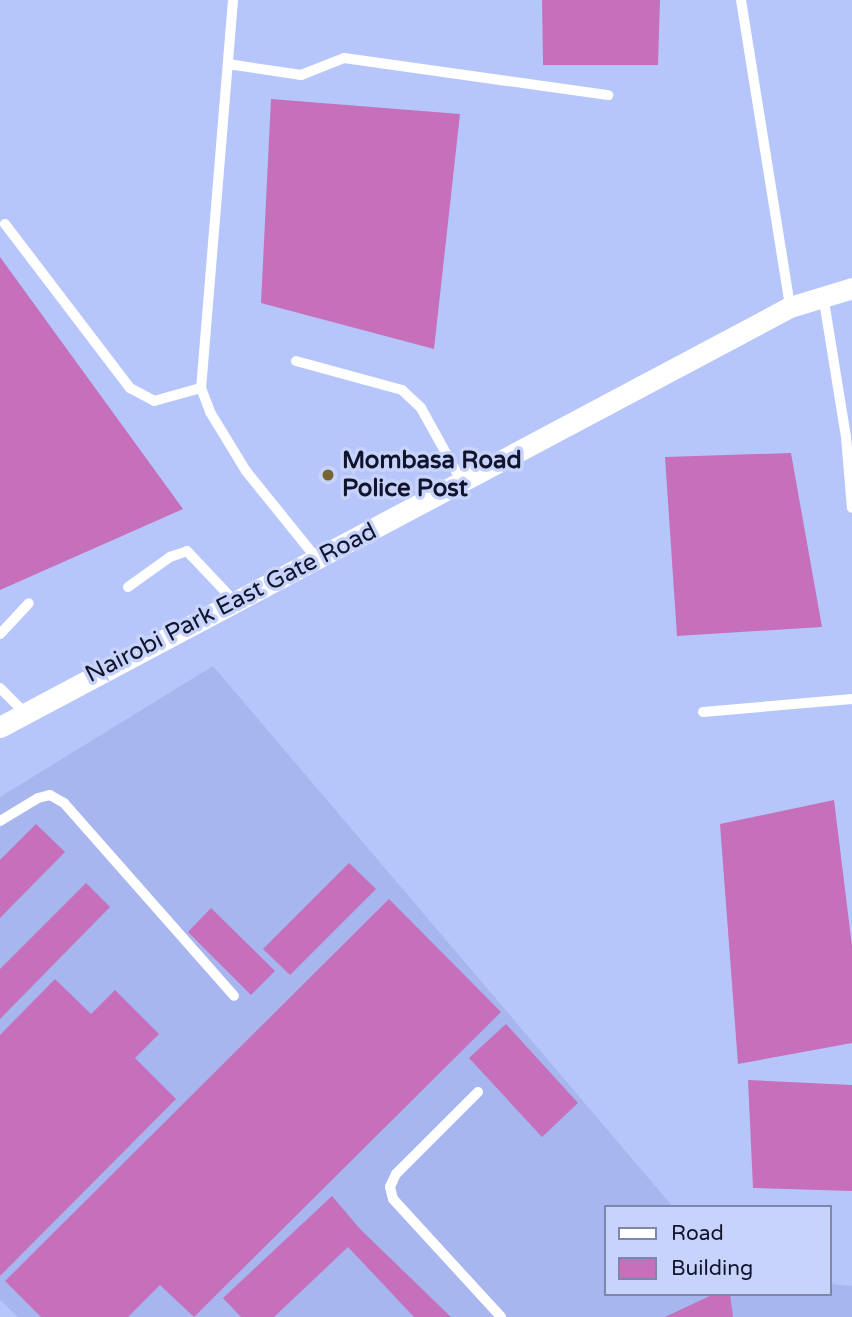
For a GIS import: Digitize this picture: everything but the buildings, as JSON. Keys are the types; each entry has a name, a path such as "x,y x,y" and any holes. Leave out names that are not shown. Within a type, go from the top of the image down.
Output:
{"street":[{"name":"Nairobi Park East Gate Road","path":"0,727 790,307 837,291"}],"lane":[{"path":"233,0 201,388 209,412 246,471 317,559"},
{"path":"741,0 790,307"},
{"path":"228,64 301,75 344,58 608,95"},
{"path":"5,224 130,388 154,401 201,388"},
{"path":"837,291 852,508"},
{"path":"296,361 402,390 421,408 462,482"},
{"path":"128,587 170,557 187,551 235,601"},
{"path":"0,634 29,603"},
{"path":"0,688 25,713"},
{"path":"703,712 852,699"},
{"path":"0,821 38,798 50,795 64,803 233,996"},
{"path":"478,1092 396,1174 390,1187 393,1199 501,1317"}],"shaded area":[{"path":"213,666 671,1205 604,1205 604,1296 831,1296 831,1284 852,1286 852,1317 18,1317 0,1300 0,797"}],"place":[{"name":"Mombasa Road Police Post","path":"328,475"}]}
